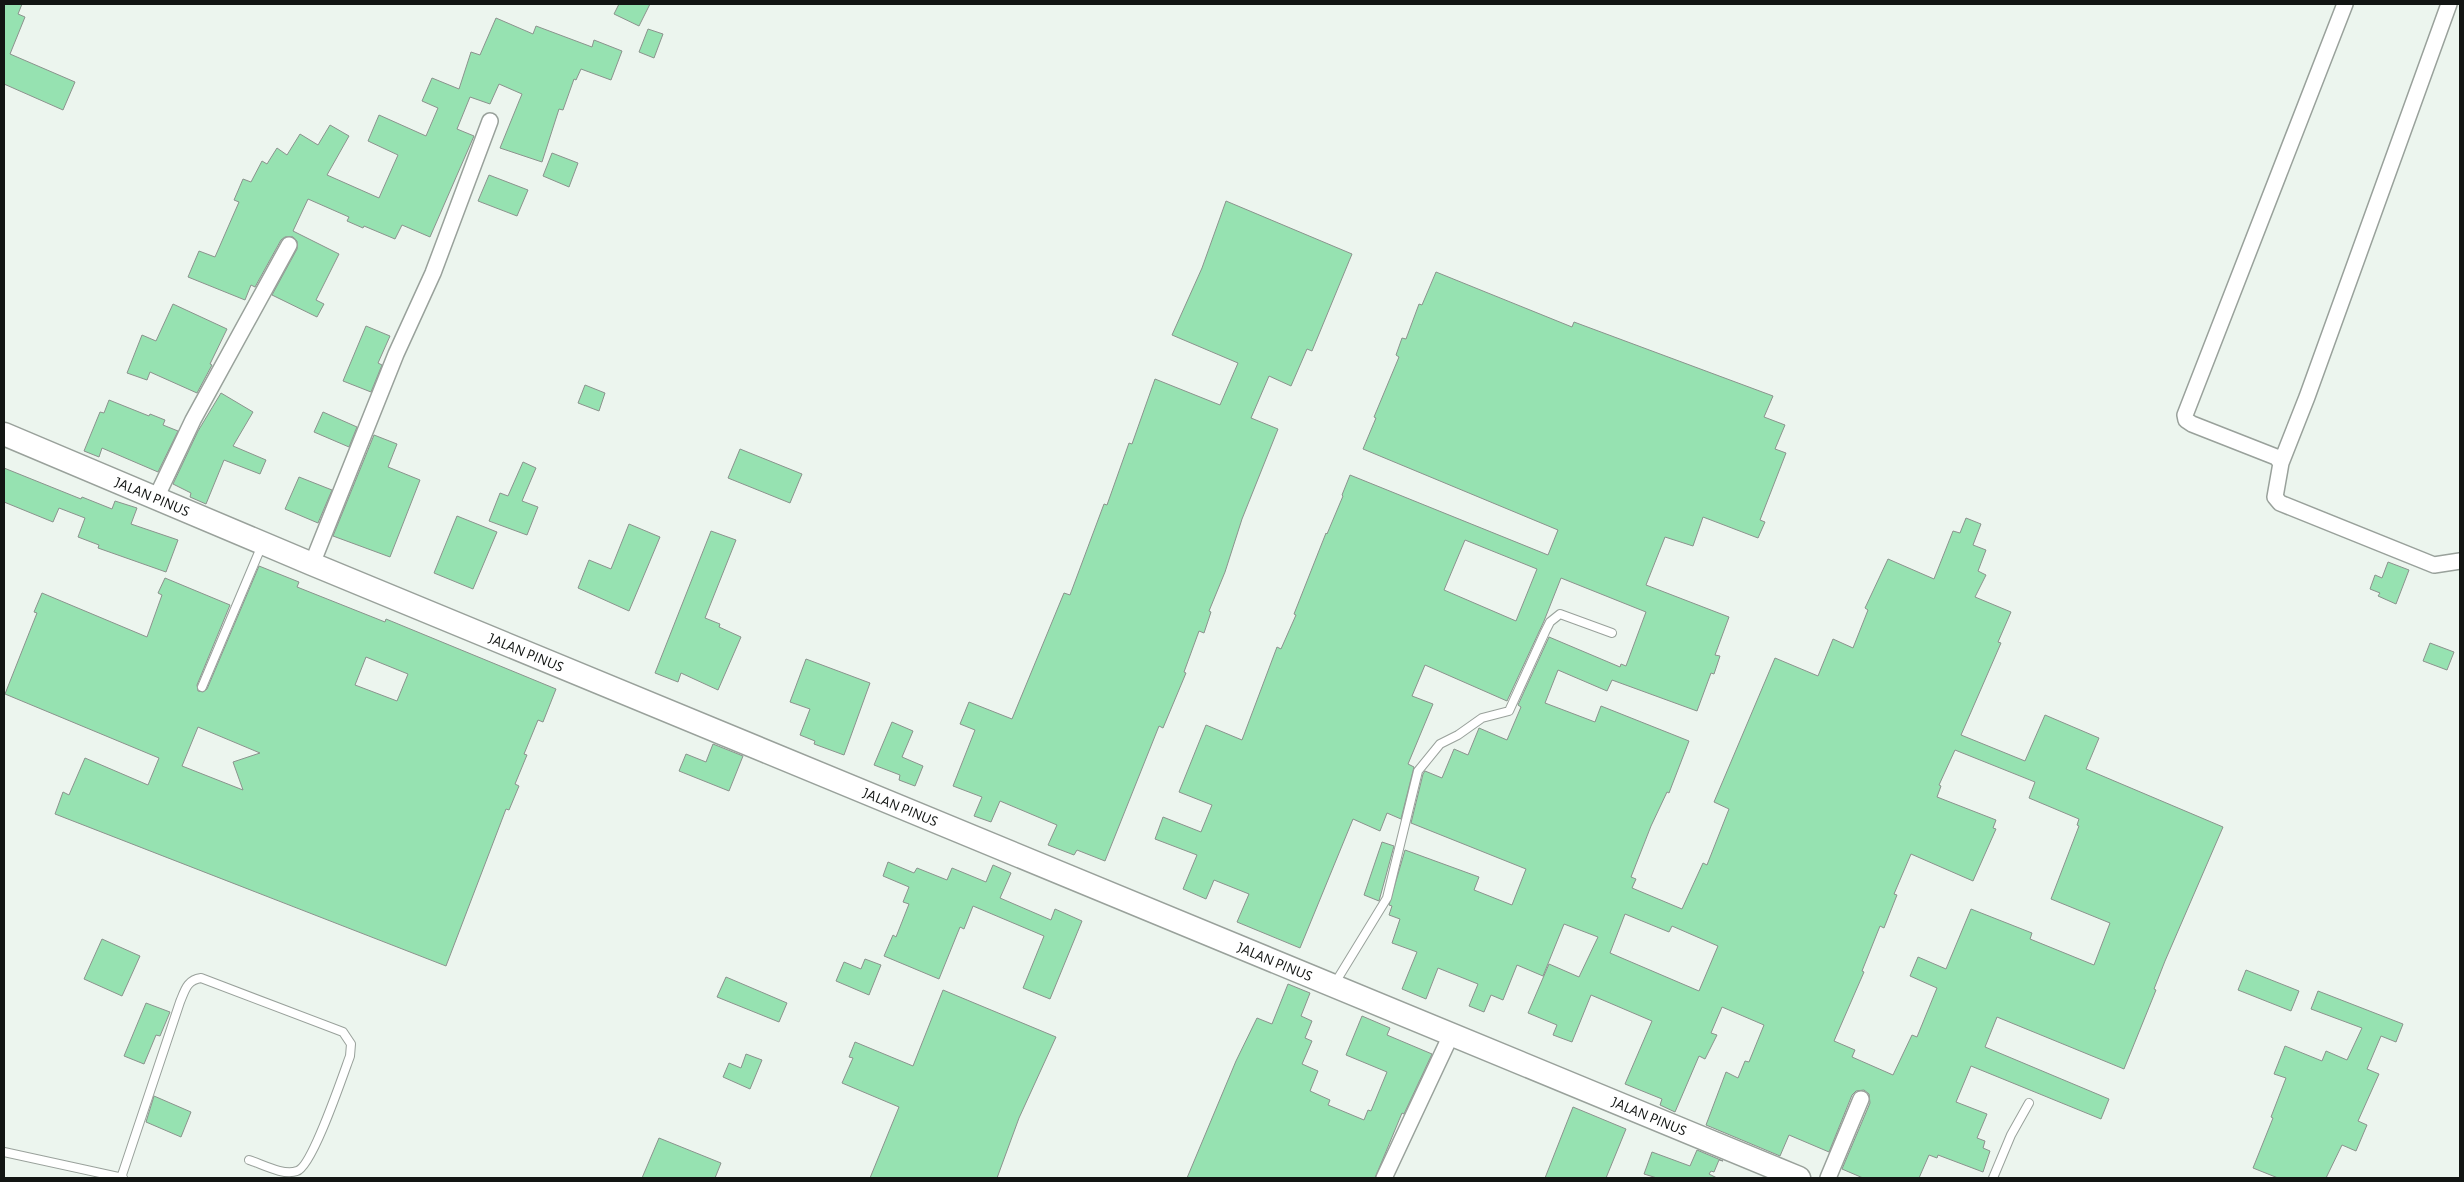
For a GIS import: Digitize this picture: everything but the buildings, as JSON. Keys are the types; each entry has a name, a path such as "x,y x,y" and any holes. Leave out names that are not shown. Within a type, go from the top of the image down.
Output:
{"street":[{"path":"2281,463 2270,454 2188,422 2185,411 2345,4"},
{"path":"2449,4 2307,397 2281,463 2275,491 2280,503 2434,566 2460,561"},
{"path":"312,564 396,354 433,273 490,121"},
{"path":"156,498 193,420 289,245"},
{"name":"JALAN PINUS","path":"4,434 312,564 1799,1178"},
{"path":"1384,1178 1451,1035"},
{"path":"1828,1178 1861,1099"}],"lane":[{"path":"202,687 262,543"},
{"path":"1334,985 1387,898 1418,771 1440,744 1458,735 1482,718 1510,711 1550,622 1560,614 1612,633"},
{"path":"4,1152 122,1178 180,1002 187,986 193,980 201,978 343,1032 351,1044 350,1056 322,1128 303,1168 298,1171 286,1172 249,1160"},
{"path":"1993,1178 2011,1135 2028,1103"}]}
